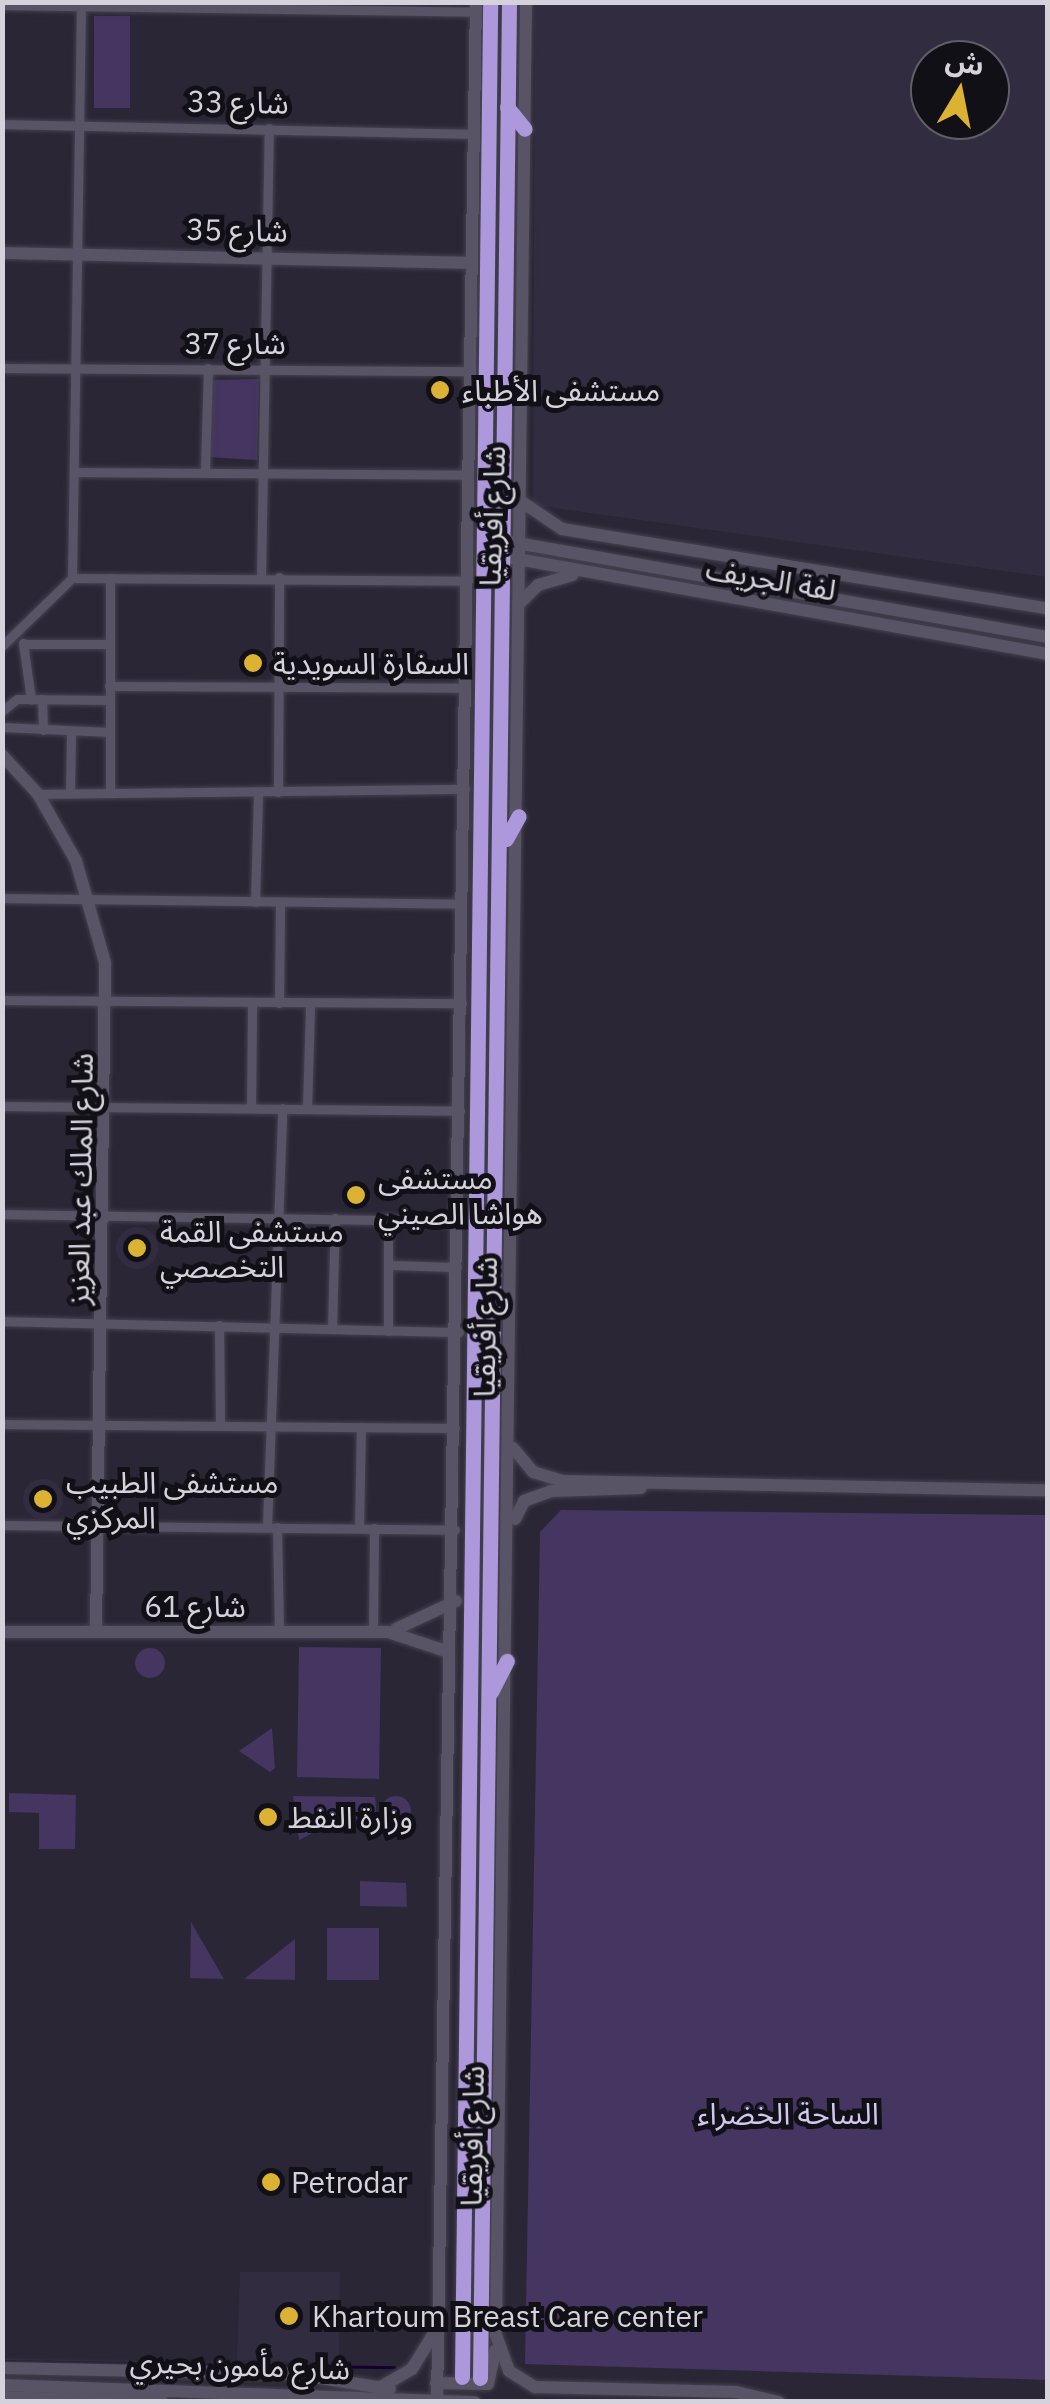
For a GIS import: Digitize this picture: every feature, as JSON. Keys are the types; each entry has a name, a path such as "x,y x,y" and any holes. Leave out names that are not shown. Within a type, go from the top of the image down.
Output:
{"highway":[{"name":"شارع أفريقيا","path":"478,1990 480,1052 490,2"},
{"name":"شارع أفريقيا","path":"478,1990 490,1696 506,839 510,2"},
{"path":"474,32 489,60"},
{"path":"507,107 524,129"},
{"path":"506,839 520,816"},
{"path":"466,818 483,836"},
{"path":"480,1052 500,1050"},
{"path":"496,1233 513,1243"},
{"path":"490,1696 507,1660"},
{"path":"471,2378 478,1990"}],"street":[{"name":"شارع أفريقيا","path":"510,540 521,501 526,2"},
{"path":"6,4 476,7"},
{"path":"2,646 72,578 81,6"},
{"name":"شارع أفريقيا","path":"436,2382 449,1652 456,1601 467,475 476,7"},
{"name":"شارع 33","path":"2,124 472,134"},
{"path":"261,577 269,128"},
{"name":"شارع 35","path":"2,253 267,254 470,263"},
{"name":"شارع 37","path":"2,368 469,371"},
{"path":"206,470 208,368"},
{"path":"74,472 262,470 467,475"},
{"path":"521,501 531,516 562,529 1048,610"},
{"path":"484,537 1048,637"},
{"name":"لفة الجريف","path":"485,556 1048,654"},
{"name":"شارع أفريقيا","path":"510,558 517,612 520,816 496,2336 509,2372 535,2387 736,2392 779,2402"},
{"path":"517,612 538,585 587,574"},
{"path":"278,792 279,577"},
{"path":"72,578 467,581"},
{"path":"110,578 110,792"},
{"path":"14,635 23,644 43,730"},
{"path":"23,644 110,644"},
{"path":"110,686 465,688"},
{"path":"2,711 36,699 110,700"},
{"path":"2,727 110,732"},
{"path":"70,792 71,732"},
{"name":"شارع الملك عبد العزيز","path":"2,755 38,794 90,900 108,1003 96,1632"},
{"path":"38,794 466,789"},
{"path":"255,902 258,792"},
{"path":"2,898 462,904"},
{"path":"279,1004 280,902"},
{"path":"2,1000 310,1005 462,1002"},
{"path":"252,1004 252,1108"},
{"path":"307,1108 310,1005"},
{"path":"2,1106 463,1111"},
{"path":"279,1630 270,1426 282,1108"},
{"path":"2,1214 460,1220"},
{"path":"332,1329 335,1218"},
{"path":"388,1218 388,1331"},
{"path":"388,1265 460,1267"},
{"path":"2,1321 459,1332"},
{"path":"219,1326 220,1426"},
{"path":"2,1424 458,1428"},
{"path":"360,1527 361,1427"},
{"path":"512,1447 550,1479 653,1485 1048,1490"},
{"path":"510,1534 517,1512 537,1495 653,1485"},
{"path":"2,1525 457,1530"},
{"path":"373,1631 374,1528"},
{"path":"388,1632 456,1601"},
{"name":"شارع 61","path":"2,1632 388,1632"},
{"path":"388,1632 449,1652"},
{"path":"2,2368 294,2374 376,2390 412,2368 436,2326"},
{"path":"437,2400 436,2382 488,2384 496,2336"},
{"name":"شارع مأمون بحيري","path":"2,2384 277,2396 376,2390 475,2402"},
{"name":"شارع مأمون بحيري","path":"2,2397 163,2402"}],"shaded area":[{"path":"535,3 1047,3 1047,577 533,505"},
{"name":"مستشفى القمة التخصصي","path":"137,1227 152,1233 158,1248 152,1263 137,1269 122,1263 116,1248 122,1233"},
{"name":"مستشفى الطبيب المركزي","path":"43,1479 57,1485 63,1499 57,1513 43,1519 29,1513 23,1499 29,1485"},
{"name":"Khartoum Breast Care center","path":"240,2272 340,2272 339,2363 237,2360"}],"green space":[{"path":"94,16 130,16 130,108 94,108"},
{"path":"259,379 257,460 208,457 209,380"},
{"name":"الساحة الخضراء","path":"561,1510 1047,1515 1047,2380 525,2364 540,1532"},
{"path":"299,1647 381,1648 379,1779 297,1777"},
{"path":"150,1648 160,1653 165,1663 160,1673 150,1678 140,1673 135,1663 140,1653"},
{"path":"272,1728 275,1768 270,1772 239,1751"},
{"path":"9,1793 76,1795 75,1849 39,1849 39,1813 9,1812"},
{"path":"293,1796 375,1797 378,1828 334,1822 299,1840"},
{"path":"396,1796 407,1800 411,1811 407,1822 396,1826 385,1822 381,1811 385,1800"},
{"path":"360,1881 406,1883 407,1907 360,1906"},
{"path":"191,1922 224,1979 190,1978"},
{"path":"327,1928 379,1928 379,1980 327,1980"},
{"path":"295,1939 295,1980 244,1979"}],"waterway":[{"path":"2,2361 394,2367"}],"place":[{"name":"مستشفی الأطباء","path":"440,390"},
{"name":"السفارة السويدية","path":"253,663"},
{"name":"مستشفى هواشا الصيني","path":"356,1195"},
{"name":"مستشفى القمة التخصصي","path":"137,1248"},
{"name":"مستشفى الطبيب المركزي","path":"43,1499"},
{"name":"وزارة النفط","path":"268,1817"},
{"name":"Petrodar","path":"271,2182"},
{"name":"Khartoum Breast Care center","path":"289,2316"}]}
